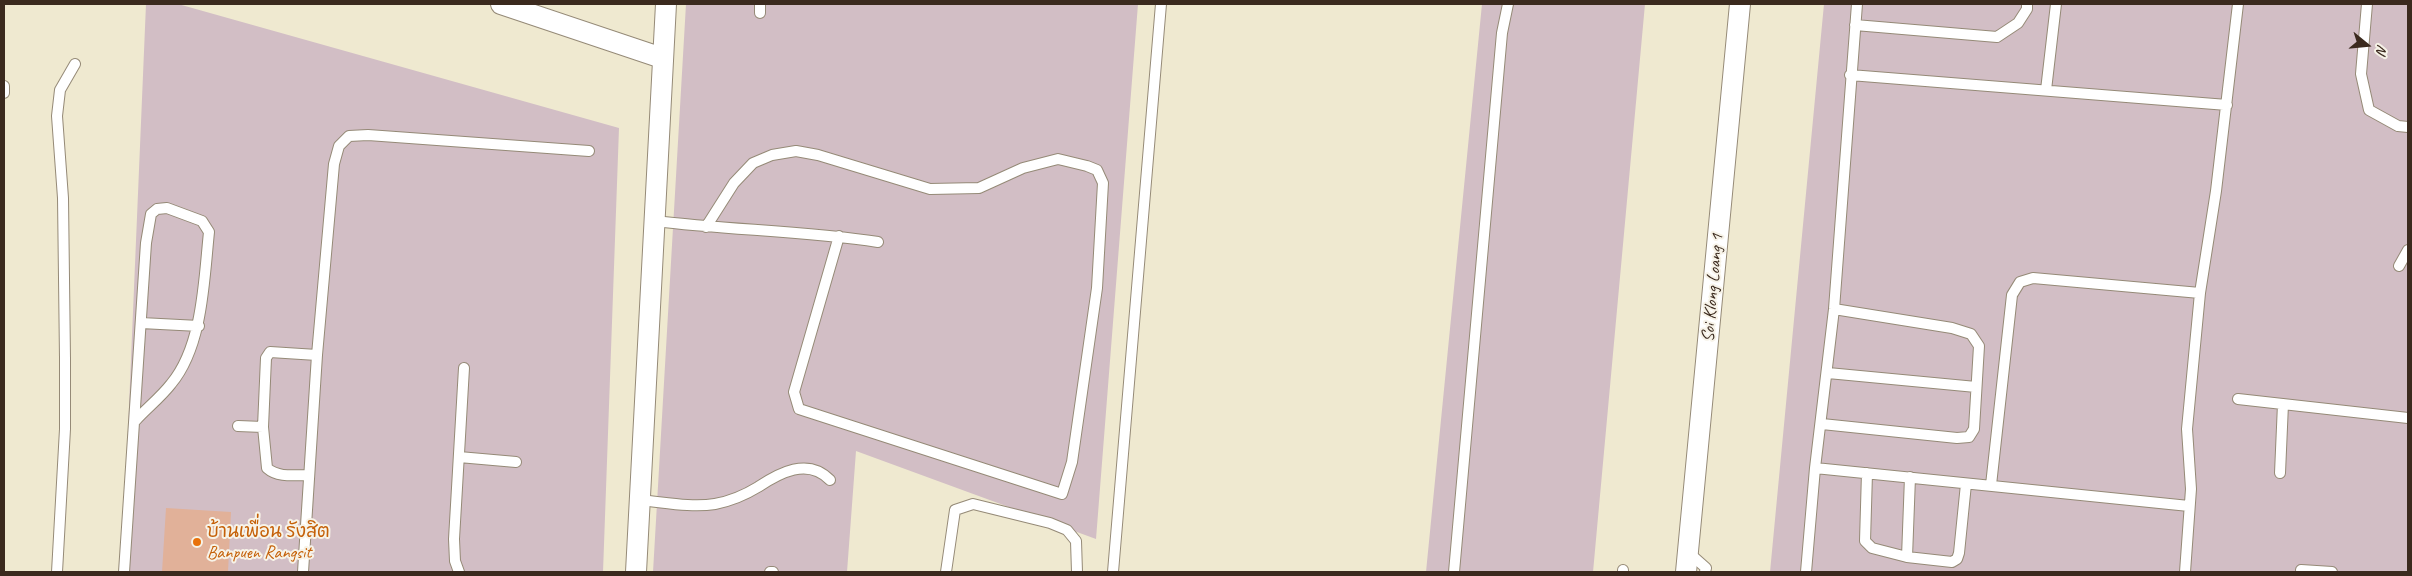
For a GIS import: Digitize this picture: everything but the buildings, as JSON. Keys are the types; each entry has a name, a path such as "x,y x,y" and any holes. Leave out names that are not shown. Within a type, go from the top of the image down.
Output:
{"street":[{"path":"501,4 662,58"},
{"path":"636,572 666,4"},
{"name":"Soi Klong Loang 1","path":"1686,572 1740,4"}],"lane":[{"path":"1113,572 1161,4"},
{"path":"1454,572 1502,33 1508,4"},
{"path":"1806,572 1815,468 1822,424 1834,309 1856,4"},
{"path":"1855,24 1997,36 2018,24 2027,9 2027,4"},
{"path":"2046,90 2056,4"},
{"path":"2185,572 2191,489 2187,429 2200,293 2238,4"},
{"path":"2367,4 2361,74 2369,110 2398,126 2408,127"},
{"path":"57,572 65,429 62,198 57,116 60,90 74,64"},
{"path":"1850,75 2226,105"},
{"path":"4,86 4,93"},
{"path":"303,572 317,355 334,164 338,146 349,136 368,135 589,151"},
{"path":"706,227 734,183 753,163 772,155 796,151 818,155 930,189 979,188 1023,168 1058,160 1097,170 1103,183 1097,288 1072,462 1062,494 799,409 794,392 839,236"},
{"path":"124,572 136,420 148,223 151,214 157,209 167,208 202,221 209,232 199,326 172,384 136,420"},
{"path":"655,221 706,227 839,236 878,242"},
{"path":"2399,266 2408,250"},
{"path":"1991,485 2012,295 2020,282 2033,278 2200,293"},
{"path":"1822,424 1957,438 1968,437 1974,428 1979,346 1971,334 1952,328 1834,309"},
{"path":"141,323 199,326"},
{"path":"309,475 286,476 272,472 267,468 263,428 266,358 270,352 317,355"},
{"path":"459,572 455,561 454,539 464,368"},
{"path":"1828,373 1976,387"},
{"path":"2238,400 2408,418"},
{"path":"2280,473 2283,404"},
{"path":"238,426 263,428"},
{"path":"459,457 516,462"},
{"path":"639,500 713,504 732,500 758,487 771,477 799,468 813,469 825,474 830,480"},
{"path":"1815,468 2189,506"},
{"path":"1867,473 1865,541 1872,548 1907,557 1952,562 1957,559 1966,484"},
{"path":"1907,557 1910,477"},
{"path":"946,572 955,510 973,504 1050,523 1067,530 1076,541 1077,572"},
{"path":"1688,552 1706,568 1705,572"},
{"path":"2301,570 2332,572"}],"shaded area":[{"path":"146,4 178,4 619,128 603,572 122,572"},
{"path":"686,4 1138,4 1096,539 856,451 847,572 653,572"},
{"path":"1482,4 1645,4 1593,572 1426,572"},
{"path":"1824,4 2408,4 2408,572 1770,572"}],"place":[{"name":"บ้านเพื่อน รังสิต Banpuen Rangsit","path":"197,542"}]}
